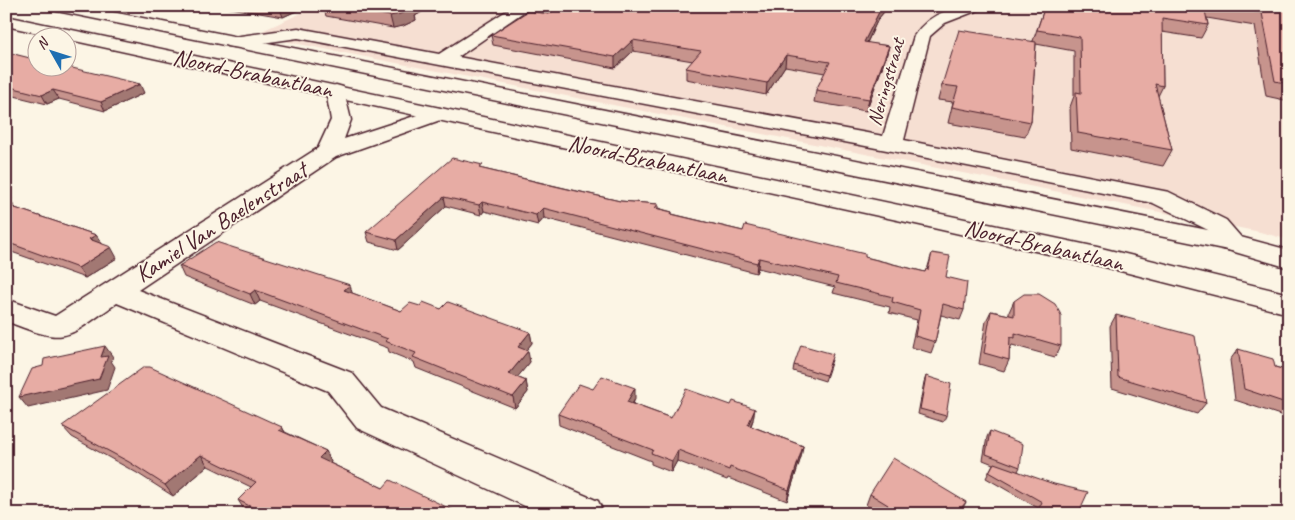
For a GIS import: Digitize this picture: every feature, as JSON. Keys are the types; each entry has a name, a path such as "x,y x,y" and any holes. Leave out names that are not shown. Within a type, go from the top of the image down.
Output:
{"main road":[{"name":"Noord-Brabantlaan","path":"56,6 928,180 1233,243 1289,259"},
{"path":"440,61 525,6"},
{"name":"Neringstraat","path":"892,144 922,36 927,28 937,20 976,6"},
{"name":"Noord-Brabantlaan","path":"6,21 1078,252 1289,304"},
{"name":"Noord-Brabantlaan","path":"233,42 298,33 892,144 1160,197 1217,225 1233,243"},
{"path":"191,60 233,42"},
{"name":"Kamiel Van Baelenstraat","path":"328,152 341,120 336,91"},
{"name":"Kamiel Van Baelenstraat","path":"6,309 49,326 60,328 328,152 439,114"},
{"name":"Kamiel Van Baelenstraat","path":"114,292 340,382 369,418 584,514"}],"shaded area":[{"path":"317,6 1289,6 1289,240 1260,232 1014,183 253,35"}],"building":[{"path":"333,6 412,6 413,8 390,16"},
{"path":"560,6 882,6 864,42 889,46 869,99 816,90 830,62 786,55 767,83 686,68 701,51 633,40 615,57 491,35 528,11 549,14"},
{"path":"1051,6 1204,6 1208,25 1162,18 1163,86 1155,84 1172,150 1078,133 1076,92 1081,93 1080,37 1037,30 1044,9 1050,10"},
{"path":"1217,6 1289,6 1289,84 1275,81 1262,13"},
{"path":"959,30 1036,42 1031,122 952,107 958,87 942,85"},
{"path":"6,52 28,58 28,78 78,78 78,69 140,84 101,102 53,90 42,95 6,86"},
{"path":"452,158 483,165 479,168 620,201 658,204 655,208 672,212 671,214 743,231 745,225 865,254 865,257 925,272 926,269 928,270 932,253 950,256 946,277 967,282 964,310 943,304 935,342 915,336 920,310 892,302 893,297 836,283 838,277 759,258 757,263 543,208 536,215 482,202 479,205 444,197 396,240 366,232"},
{"path":"6,205 96,235 89,239 111,247 78,268 6,242"},
{"path":"216,242 350,285 344,290 401,311 410,303 420,306 423,302 441,309 448,302 530,332 518,347 528,351 509,374 526,381 513,397 413,357 416,353 385,341 388,339 255,290 250,294 179,266"},
{"path":"1024,294 1039,294 1055,304 1061,315 1061,346 1015,333 1015,338 1010,337 1009,360 984,353 991,311 1014,316 1014,301"},
{"path":"1116,315 1195,336 1206,403 1118,377"},
{"path":"801,345 833,354 826,375 794,365"},
{"path":"105,346 101,357 108,356 99,379 19,397 32,369 43,366 44,359"},
{"path":"1238,349 1273,359 1275,367 1289,371 1289,404 1244,389"},
{"path":"144,367 150,367 282,427 279,430 326,451 319,458 383,488 390,480 461,514 265,514 238,500 256,482 201,455 165,485 129,462 62,426"},
{"path":"602,376 635,388 627,402 671,418 686,389 731,405 733,401 755,409 748,425 803,446 789,490 730,467 729,470 678,450 672,461 651,453 653,450 558,414 579,384 593,389"},
{"path":"926,376 951,384 946,416 920,409"},
{"path":"990,431 1023,444 1020,467 986,454"},
{"path":"893,458 966,502 962,507 972,514 883,514 888,505 870,494"},
{"path":"994,463 1054,484 1088,492 1078,514 1036,514 1042,502 989,472"},
{"path":"48,508 58,514 41,514"}]}
